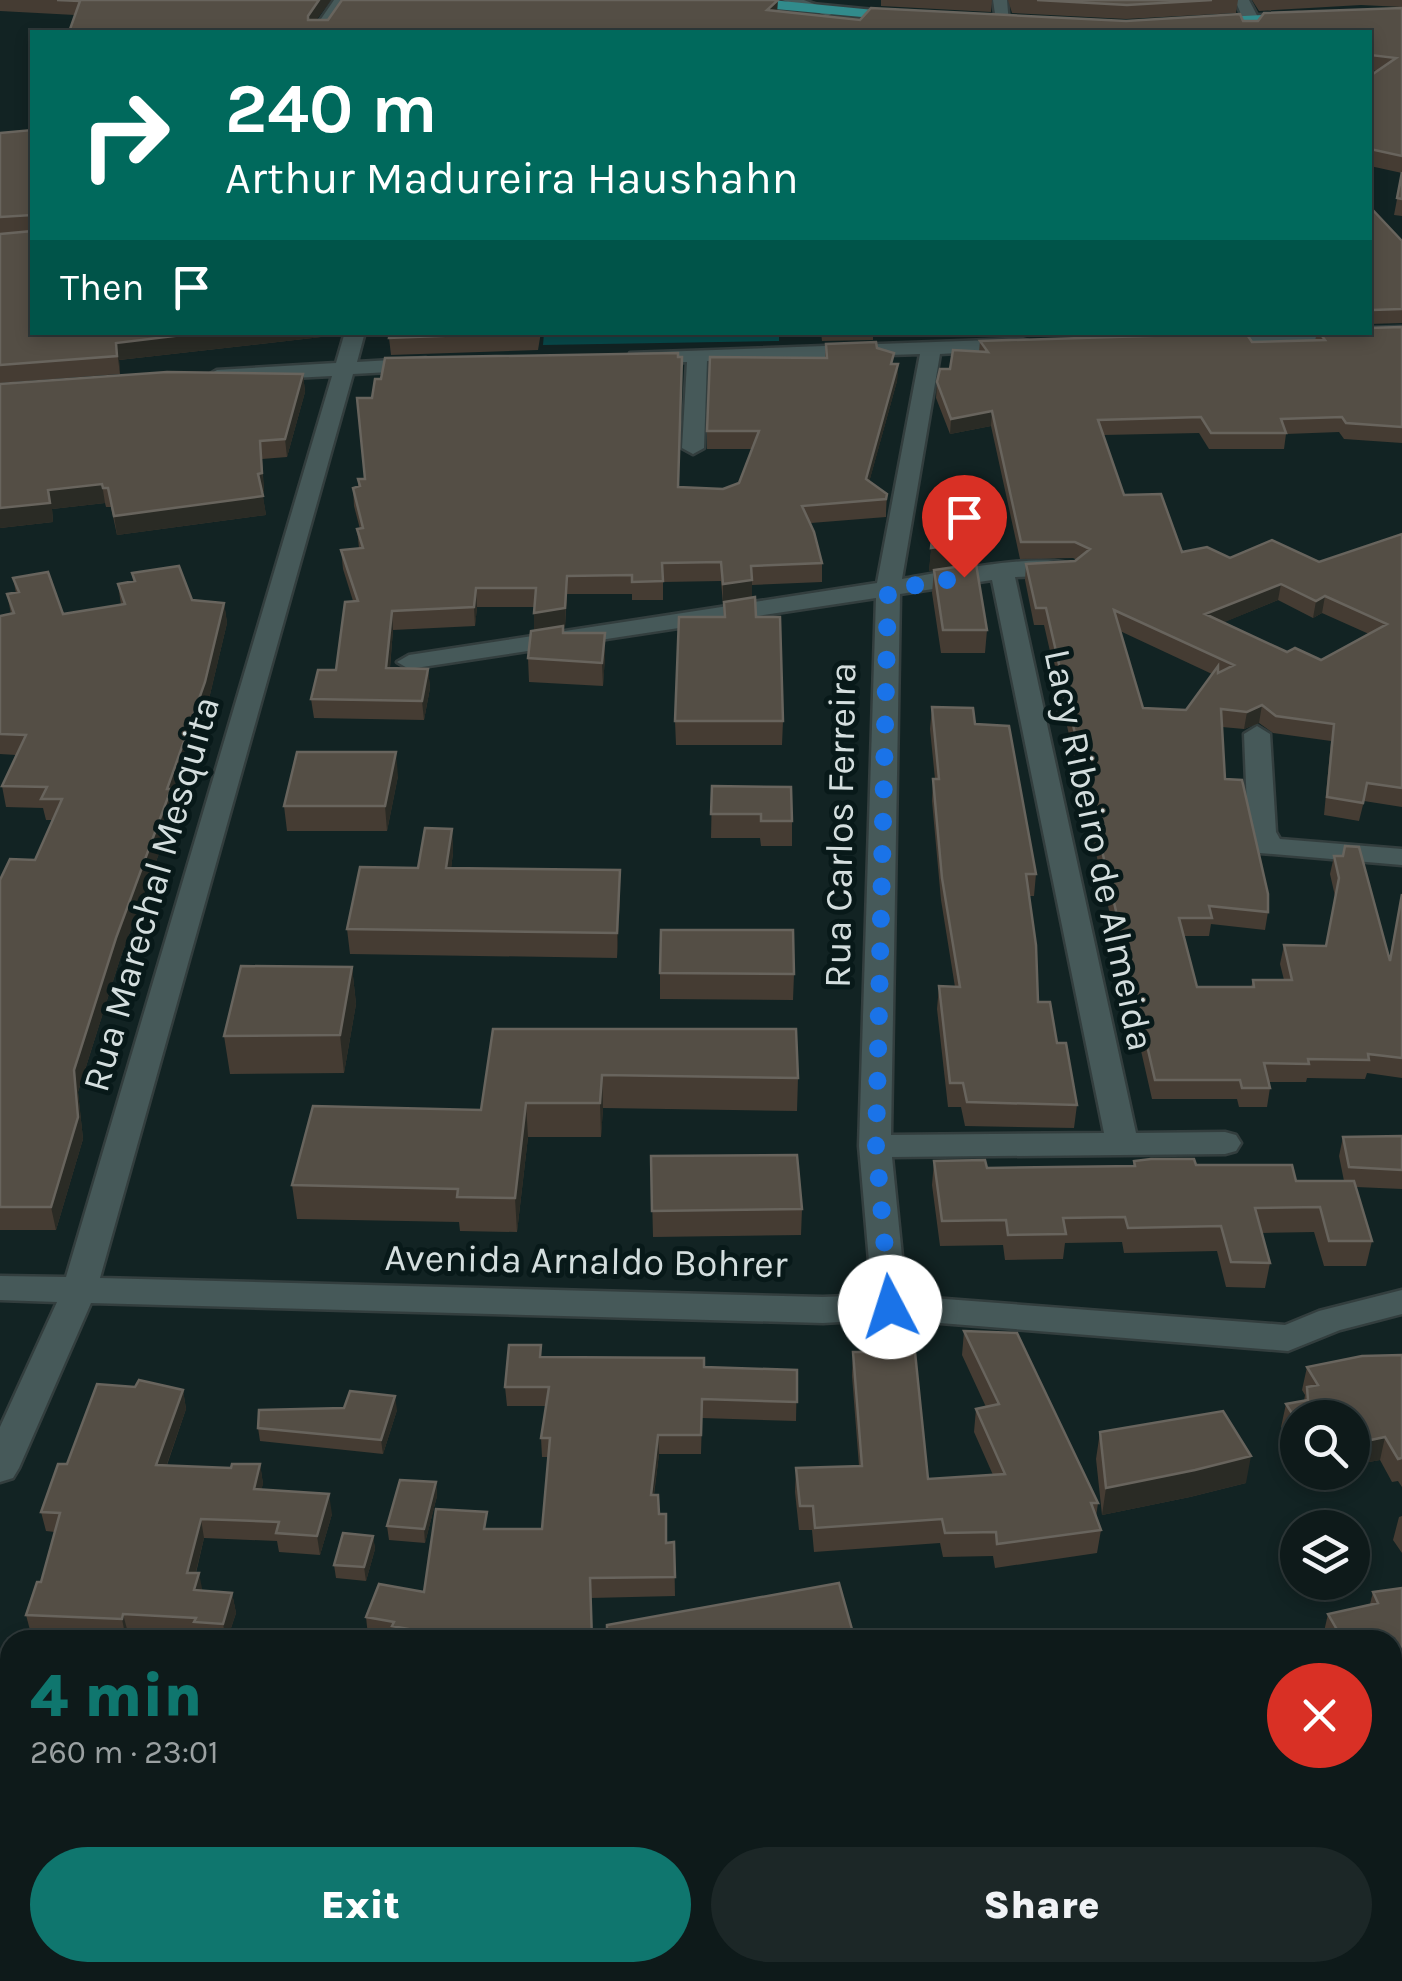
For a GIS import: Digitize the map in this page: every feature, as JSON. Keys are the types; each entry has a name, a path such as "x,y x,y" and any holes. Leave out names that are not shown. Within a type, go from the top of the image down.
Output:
{"main road":[{"path":"726,0 914,17"},
{"path":"1187,27 1251,27 1317,19"},
{"path":"986,20 1023,22"}],"street":[{"path":"320,30 341,0"},
{"path":"789,0 828,12"},
{"path":"1000,0 1004,21"},
{"path":"1242,0 1251,27"},
{"path":"1372,333 1402,332"},
{"name":"Rua Marechal Mesquita","path":"0,1468 79,1290 354,335"},
{"path":"1198,339 1274,335"},
{"path":"606,358 1046,344"},
{"name":"Rua Carlos Ferreira","path":"890,1307 876,1146 888,590 931,348"},
{"path":"692,448 697,356"},
{"path":"192,378 439,363"},
{"path":"409,662 1002,571 1072,567"},
{"name":"Lacy Ribeiro de Almeida","path":"1002,571 1122,1144"},
{"path":"1257,734 1262,832 1270,847 1402,857"},
{"path":"876,1146 1225,1143"},
{"name":"Avenida Arnaldo Bohrer","path":"0,1288 824,1310 890,1307 1288,1338 1331,1320 1402,1302"}],"shaded area":[{"path":"544,335 779,335 779,341 543,345"}],"building":[{"path":"57,0 319,0 308,20 328,20 342,0 778,0 767,10 860,20 871,8 1126,21 1240,14 1243,21 1258,21 1264,13 1402,8 1402,156 1372,149 1372,75 1396,58 1372,55 1372,30 70,30 80,1"},
{"path":"1037,0 1212,0 1127,5"},
{"path":"30,130 30,215 0,217 0,133"},
{"path":"1402,172 1402,199 1397,198"},
{"path":"1372,209 1402,241 1402,309 1372,310"},
{"path":"30,231 30,335 182,335 116,343 117,356 0,365 0,234"},
{"path":"1402,327 1402,427 1346,423 1342,417 1281,419 1286,433 1211,433 1201,417 1098,420 1124,495 1161,494 1182,552 1207,547 1230,558 1272,540 1319,562 1402,534 1402,788 1367,783 1363,803 1327,797 1334,724 1276,716 1262,705 1247,712 1221,709 1225,779 1242,780 1268,894 1268,912 1209,906 1212,918 1179,918 1197,987 1254,987 1253,980 1292,980 1284,945 1326,946 1339,878 1334,856 1343,856 1345,846 1359,847 1390,961 1402,894 1402,1058 1368,1054 1369,1060 1264,1063 1270,1088 1242,1088 1240,1080 1155,1080 1046,608 1036,608 1026,564 1075,561 1090,549 1075,542 1021,542 992,411 951,419 937,382 940,369 950,369 953,350 988,352 980,341 1180,335 1247,335 1252,342 1325,340 1321,335 1372,335 1372,328","holes":["1281,584 1316,601 1325,596 1387,624 1321,660 1295,648 1287,652 1205,614","1114,610 1234,665 1218,673 1218,666 1186,710 1143,708"]},
{"path":"390,335 464,335 389,338"},
{"path":"876,342 877,348 894,353 891,364 898,364 866,479 887,494 886,499 802,506 822,563 751,566 752,580 723,584 721,562 662,563 663,581 632,582 632,575 567,576 565,608 534,613 536,588 476,588 474,607 392,611 386,668 428,669 422,701 311,699 318,670 336,670 345,602 358,601 341,550 363,548 357,529 363,528 353,488 360,486 358,479 365,479 357,398 372,398 375,379 381,379 385,358 678,353 682,357 678,487 723,489 739,483 759,431 707,431 710,357 827,358 826,344"},
{"path":"167,372 303,374 285,439 260,441 262,473 258,474 263,496 114,516 108,488 102,484 48,490 50,503 0,508 0,384"},
{"path":"935,514 968,517 972,542 931,548"},
{"path":"976,564 987,630 943,630 934,570"},
{"path":"179,566 192,600 224,603 205,682 74,1070 78,1117 51,1207 0,1207 0,880 10,859 35,860 62,799 41,799 47,787 2,786 26,735 0,734 0,616 14,613 7,594 19,592 13,578 48,572 63,614 125,604 118,584 135,581 132,573"},
{"path":"755,597 756,617 780,617 783,721 675,721 679,617 725,617 724,602"},
{"path":"563,626 563,633 605,633 602,663 528,658 531,631"},
{"path":"932,707 973,708 975,724 1009,726 1036,874 1026,874 1036,945 1038,1002 1050,1002 1057,1043 1066,1043 1077,1105 967,1102 963,1083 950,1083 939,986 960,987 942,878 933,779 939,779"},
{"path":"297,752 396,752 385,806 284,806"},
{"path":"712,786 791,787 792,821 761,821 761,814 711,814"},
{"path":"425,828 452,829 446,868 620,870 617,933 347,929 360,867 418,868"},
{"path":"661,930 793,930 794,974 660,973"},
{"path":"241,966 352,967 340,1035 224,1036"},
{"path":"493,1029 796,1029 798,1078 602,1075 600,1103 526,1103 515,1198 457,1197 458,1189 292,1185 313,1106 481,1110"},
{"path":"1402,1136 1402,1170 1349,1167 1343,1137"},
{"path":"797,1155 802,1209 652,1211 651,1156"},
{"path":"1194,1159 1196,1165 1292,1165 1296,1181 1354,1181 1372,1241 1329,1241 1320,1207 1255,1208 1270,1263 1231,1262 1221,1226 1128,1228 1125,1217 1063,1218 1066,1234 1008,1235 1006,1220 942,1221 934,1161 985,1160 987,1168 1135,1166 1134,1161"},
{"path":"964,1331 1017,1333 1098,1503 1091,1503 1101,1530 997,1544 996,1532 945,1533 942,1519 815,1528 813,1506 800,1506 796,1468 862,1466 853,1352 915,1352 928,1479 1005,1474 976,1409 999,1404"},
{"path":"509,1345 541,1345 540,1357 704,1358 704,1367 797,1370 797,1402 702,1399 701,1435 658,1435 651,1495 658,1495 659,1514 666,1514 666,1543 674,1542 675,1577 590,1578 592,1630 408,1630 392,1626 394,1622 366,1617 379,1584 424,1592 436,1509 487,1512 484,1529 542,1529 550,1438 541,1438 549,1387 505,1387"},
{"path":"1402,1355 1402,1458 1398,1459 1385,1437 1370,1440 1370,1400 1308,1400 1307,1387 1318,1385 1307,1367 1362,1356"},
{"path":"139,1380 183,1390 156,1465 231,1468 232,1464 260,1464 254,1489 329,1494 317,1536 276,1533 279,1522 201,1519 187,1573 199,1573 194,1590 232,1593 223,1624 194,1622 196,1618 123,1614 122,1619 26,1615 37,1582 41,1582 60,1513 41,1512 58,1464 67,1464 97,1384 135,1387"},
{"path":"350,1391 395,1396 381,1440 258,1428 259,1410 344,1408"},
{"path":"1223,1411 1251,1456 1106,1488 1100,1432"},
{"path":"400,1480 436,1482 424,1529 387,1526"},
{"path":"343,1533 373,1536 364,1567 334,1565"},
{"path":"839,1583 852,1630 607,1630 607,1625"},
{"path":"1402,1588 1402,1630 1337,1630 1328,1614 1378,1603 1373,1592"}],"route":[{"path":"890,1307 876,1146 888,590 964,577"}]}
